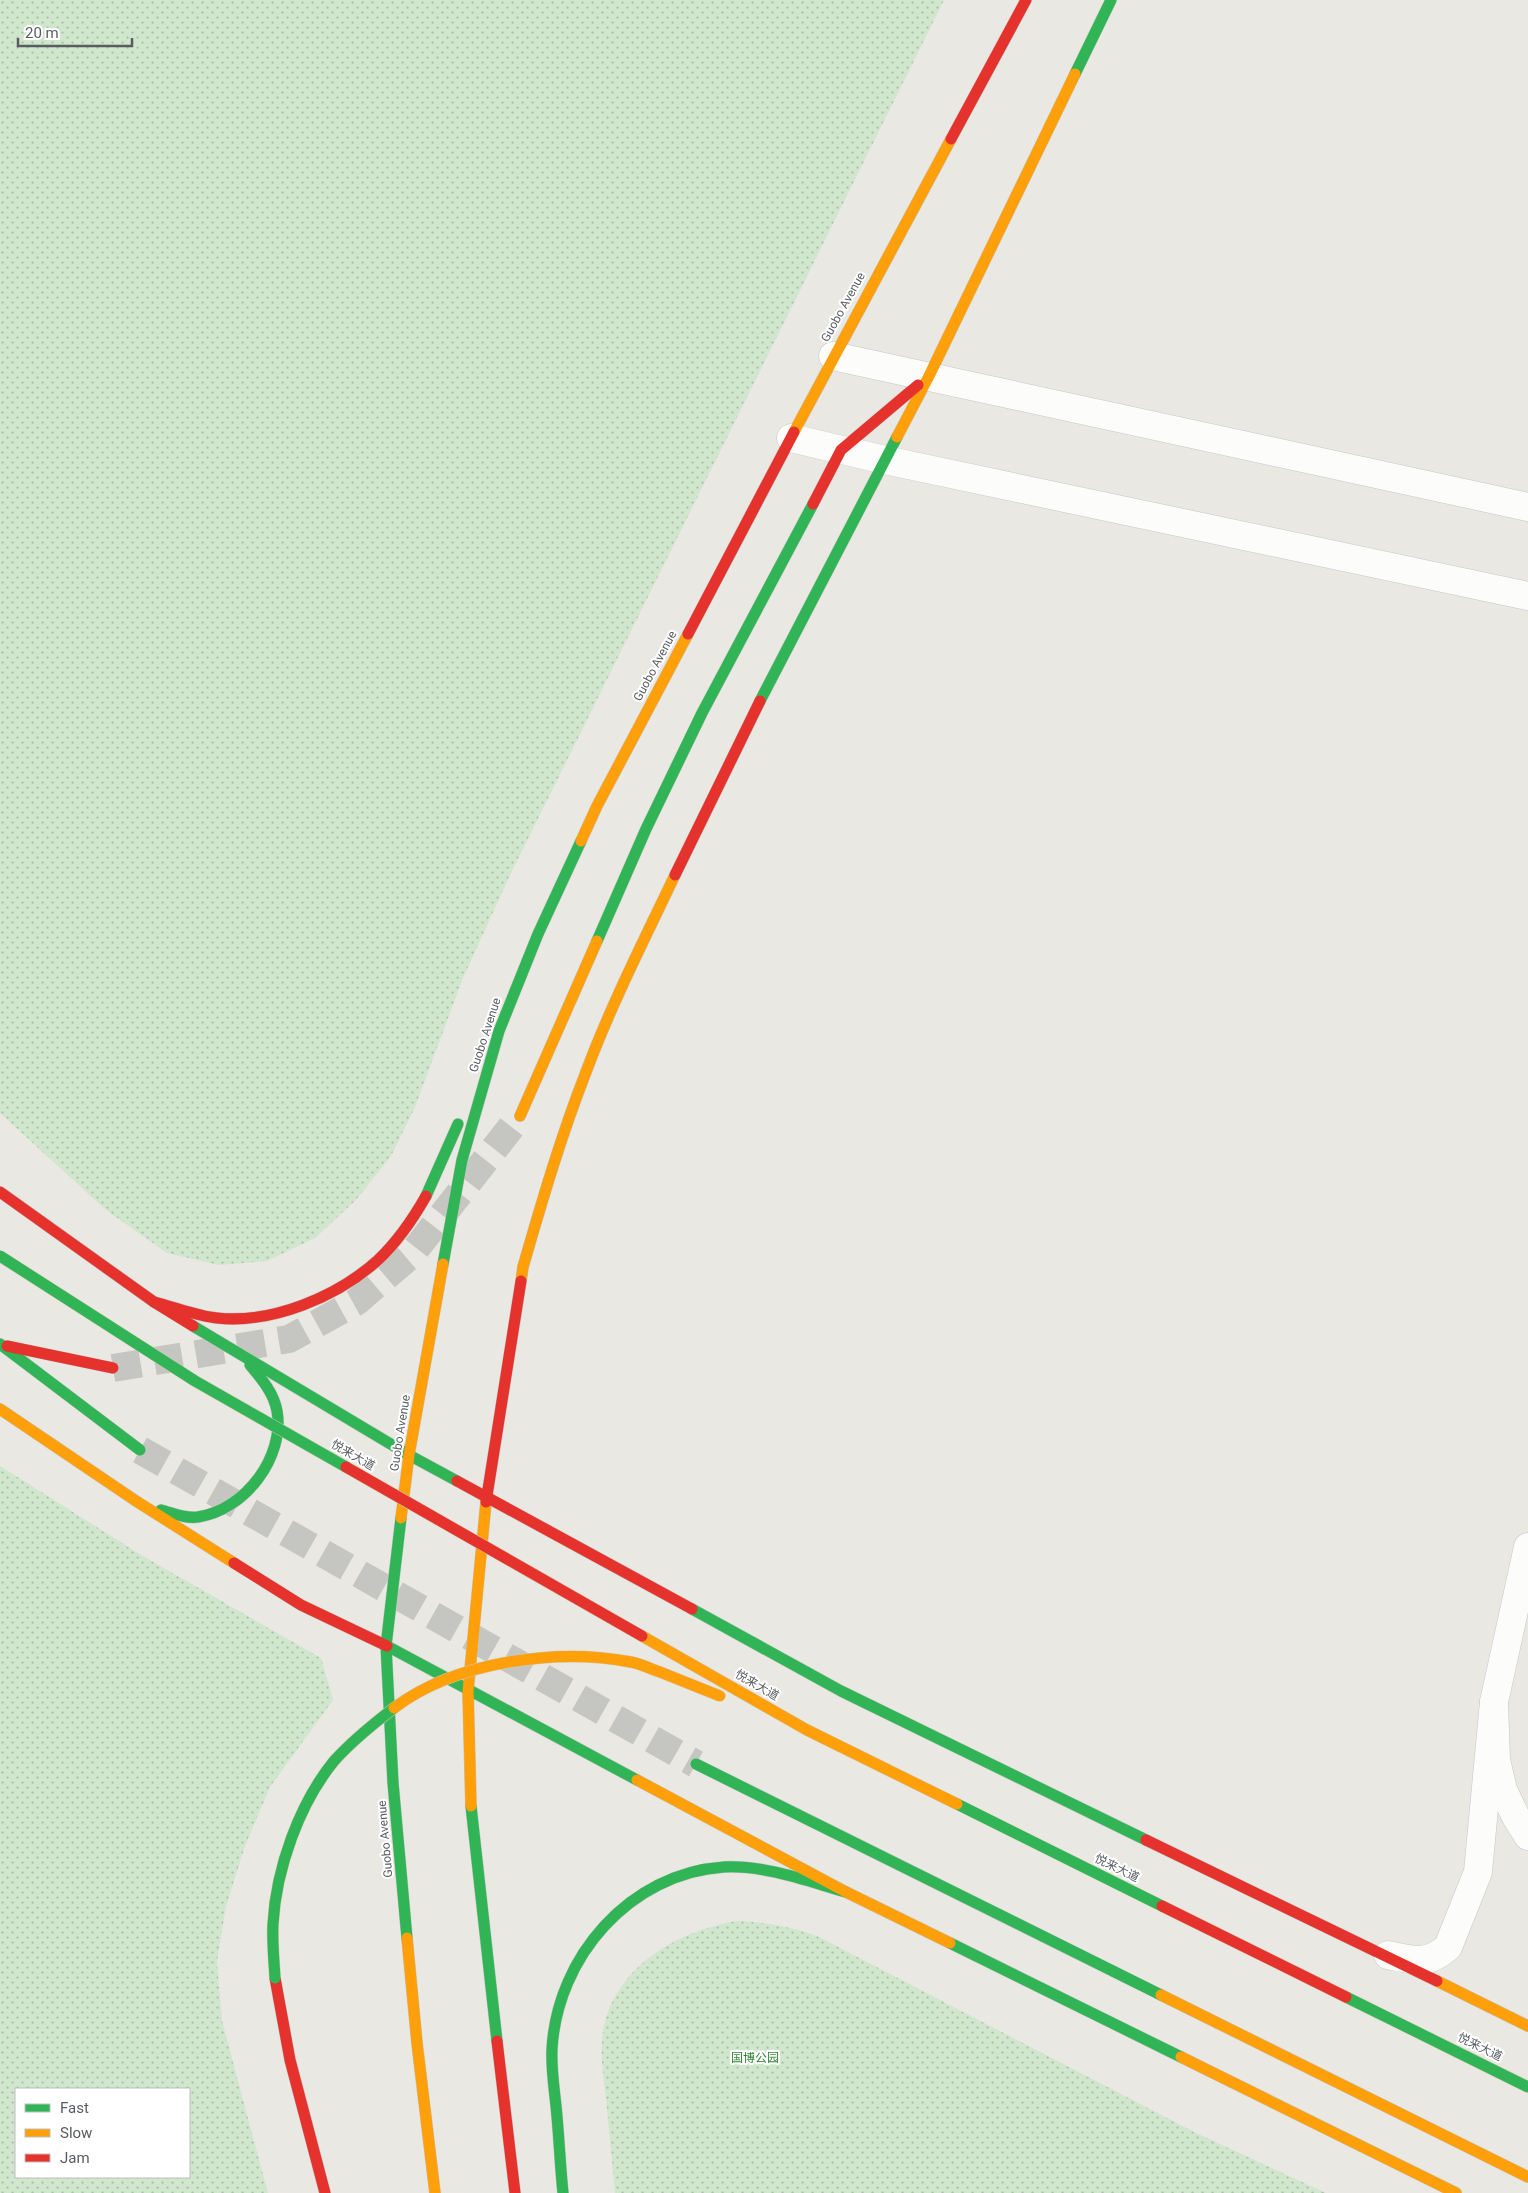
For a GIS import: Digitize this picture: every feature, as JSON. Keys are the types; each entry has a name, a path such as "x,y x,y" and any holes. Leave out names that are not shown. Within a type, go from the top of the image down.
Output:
{"main road":[{"name":"Guobo Avenue","path":"435,2193 417,2043 393,1783 386,1646 409,1455 462,1160 499,1031 538,934 598,806 833,356 1026,0"},
{"path":"515,2193 471,1804 468,1691 487,1496 522,1267 553,1165 586,1072 636,956 755,711 929,376 1111,0"},
{"path":"520,1116 646,829 680,758 841,450 929,376"},
{"path":"154,1302 218,1318 250,1317 282,1311 314,1299 344,1284 377,1260 398,1238 415,1215 430,1187 499,1031"},
{"path":"0,1192 154,1302 242,1356 409,1455 841,1691 1528,2026"},
{"name":"悦来大道","path":"0,1256 195,1381 808,1730 1528,2087"},
{"path":"0,1344 113,1368"},
{"path":"0,1344 140,1450"},
{"path":"136,1501 176,1515 198,1517 220,1509 238,1498 256,1481 269,1461 278,1437 277,1411 269,1389 242,1356"},
{"path":"0,1409 136,1501 301,1605 386,1646 846,1892 1456,2193"},
{"path":"325,2193 292,2072 281,2022 275,1978 274,1924 280,1882 290,1841 310,1797 334,1762 363,1732 398,1705 433,1684 487,1666 531,1659 582,1656 633,1662 808,1730"},
{"path":"696,1764 1528,2176"},
{"path":"563,2193 552,2049 556,2015 568,1981 579,1959 604,1923 654,1885 687,1871 724,1867 755,1869 846,1892"}],"street":[{"path":"833,356 1528,507"},
{"path":"791,438 884,460 1528,596"},
{"path":"1380,1954 1418,1961 1429,1960 1440,1954 1448,1946 1478,1872 1494,1702 1528,1547"},
{"path":"1494,1702 1496,1760 1503,1790 1528,1836"}],"green space":[{"path":"0,0 944,0 510,875 463,978 415,1107 391,1156 356,1200 315,1238 267,1261 219,1265 167,1253 106,1210 0,1113"},
{"path":"0,1466 141,1555 321,1658 333,1700 270,1787 245,1846 226,1906 217,1962 222,2021 268,2193 0,2193"},
{"name":"国博公园","path":"736,1921 777,1925 817,1936 1196,2133 1326,2193 615,2193 602,2053 604,2026 612,2004 623,1985 637,1968 654,1954 693,1933"}],"tunnel":[{"path":"113,1368 289,1339 356,1302 411,1255 520,1116"},
{"path":"140,1450 696,1764"}],"traffic: fast":[{"path":"1075,74 1111,0"},
{"path":"760,701 897,437"},
{"path":"597,941 646,829 702,713 813,504"},
{"path":"443,1264 462,1160 499,1031 538,934 581,841"},
{"path":"426,1196 458,1124"},
{"path":"0,1256 195,1381 346,1467"},
{"path":"193,1326 409,1455 457,1481"},
{"path":"0,1344 140,1450"},
{"path":"161,1510 193,1517 215,1512 231,1504 246,1493 268,1463 275,1446 278,1428 277,1411 270,1392 250,1365"},
{"path":"401,1518 386,1646 393,1783 407,1938"},
{"path":"692,1609 841,1691 1146,1840"},
{"path":"387,1646 637,1780"},
{"path":"275,1978 273,1938 275,1903 284,1860 300,1817 321,1778 334,1761 363,1733 394,1708"},
{"path":"696,1764 1161,1995"},
{"path":"957,1804 1162,1906"},
{"path":"471,1806 497,2041"},
{"path":"563,2193 552,2063 557,2015 568,1983 584,1953 605,1926 630,1903 658,1885 690,1873 724,1867 770,1871 846,1892"},
{"path":"950,1943 1181,2057"},
{"path":"1346,1997 1528,2087"}],"traffic: slow":[{"path":"897,437 929,376 1075,74"},
{"path":"794,432 951,139"},
{"path":"581,841 597,806 688,634"},
{"path":"521,1281 523,1267 552,1169 586,1072 617,997 675,875"},
{"path":"520,1116 597,941"},
{"path":"401,1518 409,1455 443,1264"},
{"path":"0,1409 136,1501 234,1563"},
{"path":"471,1806 468,1691 486,1502"},
{"path":"642,1636 807,1730 957,1804"},
{"path":"394,1708 419,1692 447,1679 477,1669 508,1662 540,1658 602,1658 635,1663 720,1696"},
{"path":"637,1780 846,1892 950,1943"},
{"path":"407,1938 417,2043 435,2193"},
{"path":"1437,1981 1528,2026"},
{"path":"1161,1995 1528,2177"},
{"path":"1181,2057 1456,2193"}],"traffic: jam":[{"path":"951,139 1026,0"},
{"path":"813,504 841,450 918,385"},
{"path":"688,634 794,432"},
{"path":"675,875 760,701"},
{"path":"0,1192 154,1302 193,1326"},
{"path":"154,1302 209,1317 238,1319 260,1317 303,1305 343,1286 378,1260 392,1246 426,1196"},
{"path":"486,1502 521,1281"},
{"path":"7,1346 113,1368"},
{"path":"346,1467 642,1636"},
{"path":"457,1481 692,1609"},
{"path":"234,1563 301,1605 387,1646"},
{"path":"1146,1840 1437,1981"},
{"path":"1162,1906 1346,1997"},
{"path":"275,1978 290,2060 325,2193"},
{"path":"497,2041 515,2193"}]}
